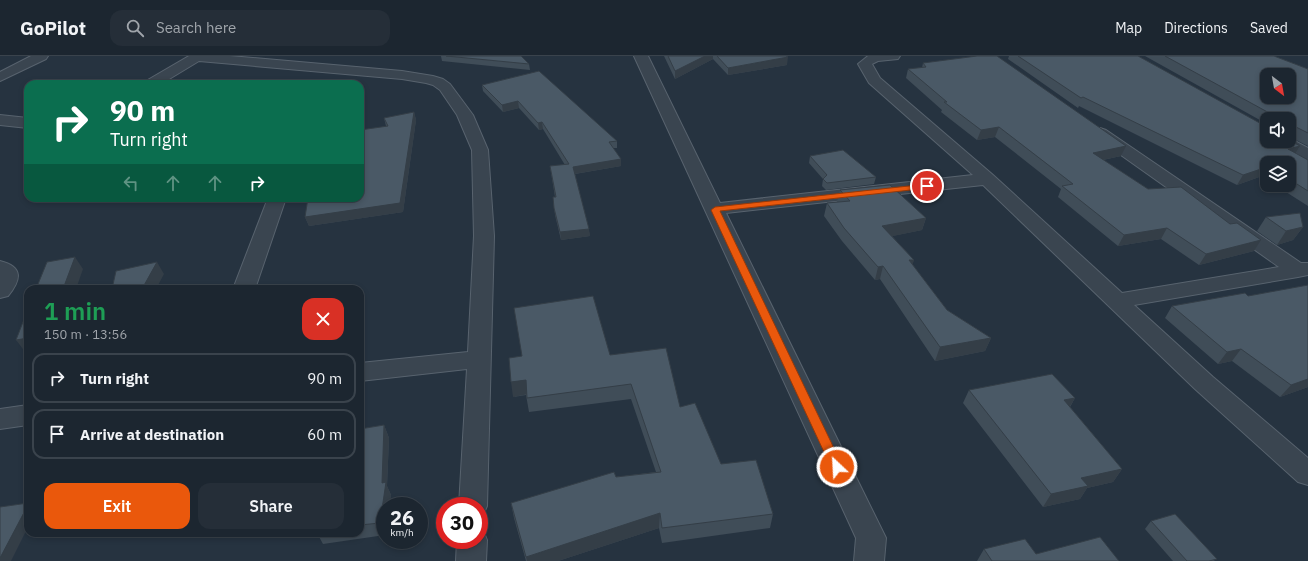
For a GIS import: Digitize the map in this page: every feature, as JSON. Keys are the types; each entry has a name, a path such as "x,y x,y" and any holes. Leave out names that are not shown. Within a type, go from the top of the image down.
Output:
{"street":[{"path":"0,77 41,56"},
{"path":"641,56 871,538 869,561"},
{"path":"893,56 877,57 866,62 866,68 874,80 987,179 1204,383 1308,474"},
{"path":"158,80 196,57 402,75 428,79 445,86 465,115 480,150 484,236 474,497"},
{"path":"0,120 24,123"},
{"path":"1089,124 1303,270"},
{"path":"1295,148 1308,155"},
{"path":"715,210 987,179"},
{"path":"245,285 276,202"},
{"path":"0,267 8,273 8,278 0,291"},
{"path":"1116,301 1303,270"},
{"path":"364,372 480,359"},
{"path":"0,419 24,416"},
{"path":"471,561 472,549"}],"building":[{"path":"446,56 521,56 529,64"},
{"path":"668,56 705,56 675,71"},
{"path":"717,56 786,56 788,57 728,68"},
{"path":"977,56 997,56 1126,146 1093,153 1148,189 1181,187 1230,224 1237,223 1261,240 1206,254 1167,228 1124,235 1062,186 1073,184 999,127 981,130 944,102 947,102 908,69 926,67 923,63"},
{"path":"1018,56 1138,56 1260,123 1260,148 1292,148 1288,149 1308,160 1308,191 1296,183 1296,156 1260,156 1260,169 1243,175 1083,97 1081,98"},
{"path":"1165,56 1274,56 1308,69 1308,133 1296,127 1296,112 1268,112"},
{"path":"539,71 617,141 609,142 621,159 573,167 589,229 560,232 554,208 553,197 556,197 550,166 569,164 542,122 538,123 518,101 502,105 482,85"},
{"path":"414,112 400,203 305,217 307,202 364,202 364,129 388,126 384,118"},
{"path":"843,150 876,177 827,183 823,179 827,175 810,156"},
{"path":"890,185 926,218 882,226 914,260 909,260 947,310 991,338 940,347 883,266 878,267 844,228 827,203 850,201 840,190"},
{"path":"1300,213 1303,227 1286,231 1266,217"},
{"path":"75,257 64,285 38,285 47,262"},
{"path":"157,262 144,285 113,285 116,271"},
{"path":"1308,285 1308,379 1291,385 1241,349 1227,352 1172,306 1245,293 1248,296"},
{"path":"593,296 610,355 666,348 680,407 695,403 721,464 756,460 773,514 662,528 660,513 526,557 511,503 614,472 616,477 661,472 631,384 527,398 526,380 511,382 509,358 522,356 514,308"},
{"path":"24,319 24,339 16,340"},
{"path":"1052,374 1075,398 1064,400 1122,469 1081,478 1088,486 1051,494 969,390"},
{"path":"384,425 382,483 386,482 384,497 376,497 376,523 364,525 364,428"},
{"path":"24,504 24,513 0,558 0,507"},
{"path":"1175,514 1217,559 1209,561 1187,561 1151,521"},
{"path":"1100,537 1119,561 992,561 984,549 1025,539 1036,554"}],"route":[{"path":"837,467 715,210 927,186"}]}
